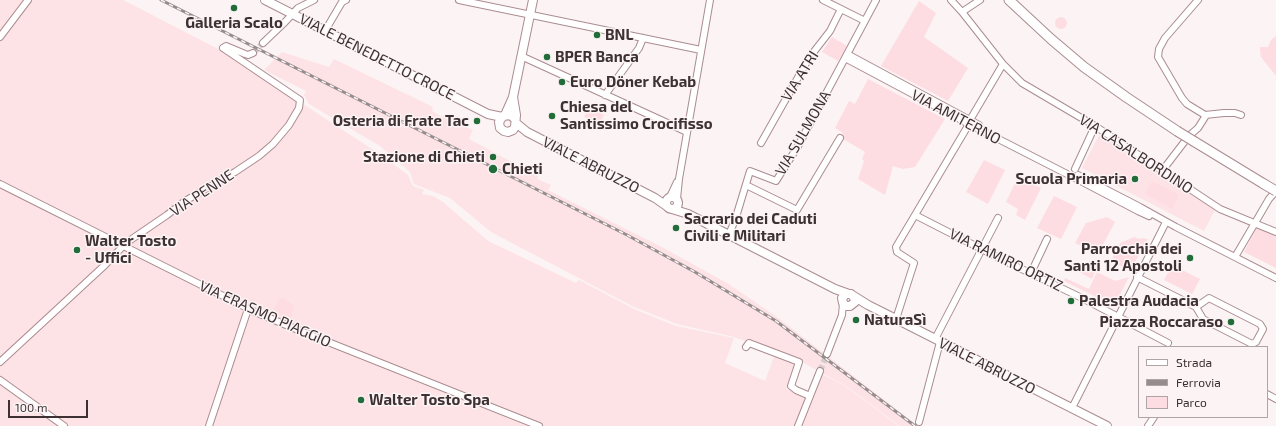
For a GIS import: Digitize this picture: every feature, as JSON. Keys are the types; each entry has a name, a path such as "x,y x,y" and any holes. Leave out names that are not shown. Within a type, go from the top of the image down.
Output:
{"highway":[{"path":"1010,0 1051,39 1084,67 1177,131 1193,138 1276,191"}],"main road":[{"name":"VIALE BENEDETTO CROCE","path":"265,0 501,120"},
{"path":"513,97 516,115 514,126 508,132 500,128 501,120 513,97 533,0"},
{"path":"501,120 512,116 514,126"},
{"name":"VIALE ABRUZZO","path":"514,126 655,198 672,203 688,214 835,289 848,300 868,304 896,320 1107,426"}],"street":[{"path":"0,36 28,0"},
{"path":"263,43 301,5 314,0"},
{"path":"325,31 342,2 346,0"},
{"path":"459,0 702,50"},
{"path":"672,203 679,179 710,0"},
{"path":"823,0 865,21"},
{"name":"VIA SULMONA","path":"729,235 750,171 776,181 798,146 876,0"},
{"name":"VIA CASALBORDINO","path":"951,0 1003,64 1022,83 1095,126 1220,209 1276,232"},
{"path":"962,12 980,0"},
{"path":"1198,0 1165,38 1159,49 1158,57 1187,104 1205,115 1224,113 1235,113 1241,115"},
{"name":"VIA ATRI","path":"761,143 809,58 830,31 841,9"},
{"path":"605,95 639,48 643,38"},
{"name":"VIA PENNE","path":"0,362 105,265 122,246 185,201 235,172 259,156 289,125 299,108 300,100 223,48 226,46 245,54 253,53"},
{"path":"521,56 687,132"},
{"name":"VIA AMITERNO","path":"846,56 970,122 1140,207 1166,222 1276,278"},
{"path":"896,320 914,263 897,252 896,247 1003,64"},
{"path":"1193,138 1205,115"},
{"path":"1073,173 1095,126"},
{"path":"746,185 797,210 840,138"},
{"path":"1162,170 1185,141"},
{"name":"VIA ERASMO PIAGGIO","path":"0,184 248,309 539,426"},
{"path":"1235,257 1269,199 1276,191"},
{"name":"VIA RAMIRO ORTIZ","path":"915,215 1117,316 1168,344"},
{"path":"919,422 937,340 998,218"},
{"path":"1072,408 1117,316 1166,222"},
{"path":"1031,273 1048,239"},
{"path":"1137,277 1196,307 1203,319 1252,344 1256,342 1263,329 1260,324 1210,298 1196,307"},
{"path":"827,354 848,300"},
{"path":"210,426 248,309"},
{"path":"746,347 749,343 799,362 791,386 810,396"},
{"path":"798,426 820,371"},
{"path":"0,380 64,426"}],"shaded area":[{"path":"0,0 123,0 222,51 381,155 408,175 413,186 424,190 422,194 433,196 443,202 488,241 576,283 579,280 634,309 676,326 734,338 725,363 765,381 775,354 796,364 786,389 812,400 822,374 845,386 899,426 0,426"},
{"path":"282,52 329,67 334,59 433,107 432,111 442,117 445,114 458,121 457,123 473,130 469,139 538,176 537,179 551,185 548,190 660,246 727,283 777,317 918,426 900,426 846,386 798,360 734,337 677,324 634,307 491,232 450,198 414,184 410,172 380,146 309,104 304,95 306,91 264,70"},
{"name":"Scuola Primaria","path":"1099,135 1215,210 1204,231 1082,168"}],"green space":[{"path":"919,1 936,13 924,37 968,68 948,101 881,66"},
{"path":"1059,17 1063,17 1067,23 1063,29 1059,29 1055,25 1055,21"},
{"path":"1276,36 1276,76 1261,57 1260,47 1268,47 1271,40"},
{"path":"832,37 847,46 838,61 822,52"},
{"path":"868,79 945,119 915,167 903,169 893,166 885,195 858,179 864,161 862,159 865,152 840,137 843,133 835,128 849,101 855,104"},
{"path":"589,107 604,115 599,125 584,117"},
{"path":"984,160 1005,170 988,204 966,192"},
{"path":"1018,177 1041,188 1025,220 1016,215 1018,209 1006,202"},
{"path":"1152,181 1179,195 1172,209 1145,194"},
{"path":"1054,196 1077,207 1061,239 1037,228"},
{"path":"1107,217 1115,222 1098,254 1075,243 1086,223"},
{"path":"1257,227 1276,236 1276,268 1244,252"},
{"path":"1134,237 1148,239 1130,271 1111,261 1120,243"},
{"path":"1077,263 1095,272 1092,279 1074,269"},
{"path":"1172,265 1200,279 1192,294 1164,280"},
{"path":"1097,272 1115,281 1129,277 1114,306 1064,281 1065,278 1089,289"},
{"path":"283,297 294,306 291,318 273,312 279,298 282,299"}],"tunnel":[{"path":"253,53 263,43"},
{"path":"820,371 827,354"}],"railway":[{"path":"161,0 627,235 695,272 776,321 915,426"}],"place":[{"name":"Galleria Scalo","path":"234,8"},
{"name":"BNL","path":"597,35"},
{"name":"BPER Banca","path":"547,57"},
{"name":"Euro Döner Kebab","path":"562,82"},
{"name":"Chiesa del Santissimo Crocifisso","path":"552,116"},
{"name":"Osteria di Frate Tac","path":"477,121"},
{"name":"Stazione di Chieti","path":"493,157"},
{"name":"Chieti","path":"493,169"},
{"name":"Scuola Primaria","path":"1135,179"},
{"name":"Sacrario dei Caduti Civili e Militari","path":"676,228"},
{"name":"Walter Tosto - Uffici","path":"77,250"},
{"name":"Parrocchia dei Santi 12 Apostoli","path":"1190,258"},
{"name":"Palestra Audacia","path":"1071,301"},
{"name":"NaturaSì","path":"856,320"},
{"name":"Piazza Roccaraso","path":"1231,322"},
{"name":"Walter Tosto Spa","path":"361,400"}]}
